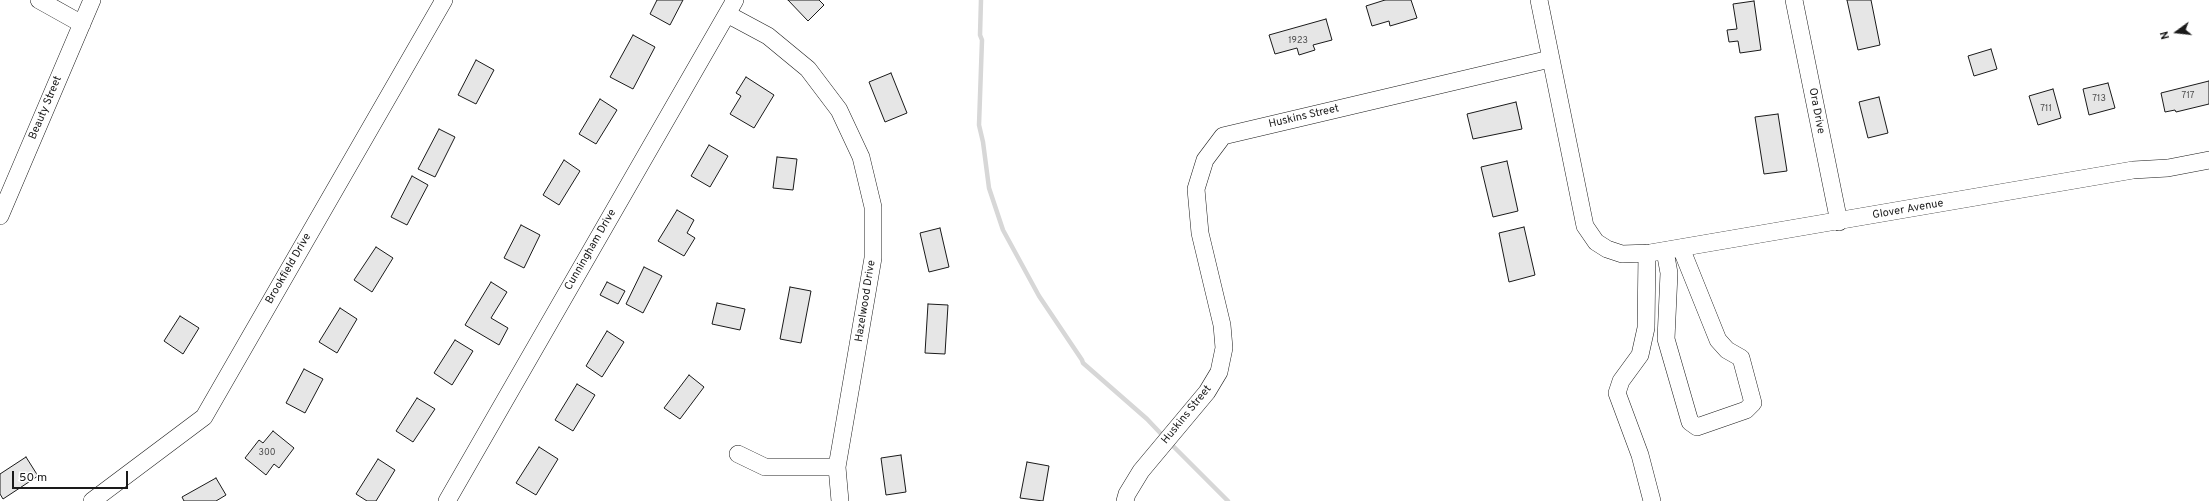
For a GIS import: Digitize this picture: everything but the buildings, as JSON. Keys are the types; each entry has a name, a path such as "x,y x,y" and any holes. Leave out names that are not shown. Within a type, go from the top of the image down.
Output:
{"street":[{"path":"39,0 82,24"},
{"name":"Beauty Street","path":"0,216 92,0"},
{"name":"Brookfield Drive","path":"92,501 204,417 444,0"},
{"path":"1539,0 1550,59"},
{"name":"Ora Drive","path":"1794,0 1839,222"},
{"name":"Hazelwood Drive","path":"731,7 808,69 839,110 861,157 873,207 873,258 837,467 840,501"},
{"name":"Cunningham Drive","path":"447,501 731,7"},
{"name":"Glover Avenue","path":"1550,59 1585,226 1596,242 1606,249 1622,254 1673,250 2133,170 2168,168 2209,160"},
{"name":"Huskins Street","path":"1125,501 1127,494 1141,471 1207,392 1219,372 1224,348 1222,324 1200,233 1196,189 1205,160 1223,136 1550,59"},
{"path":"1673,250 1718,340 1727,350 1741,358 1753,402 1746,410 1697,427 1690,422 1666,339 1669,273 1673,250"},
{"path":"1647,253 1646,328 1640,355 1621,380 1618,393 1640,455 1652,501"},
{"path":"738,454 765,467 837,467"}],"waterway":[{"path":"981,0 980,35 982,40 979,125 983,142 989,188 1003,230 1039,296 1083,363 1147,419 1165,438"},
{"path":"1170,443 1228,501"}]}
